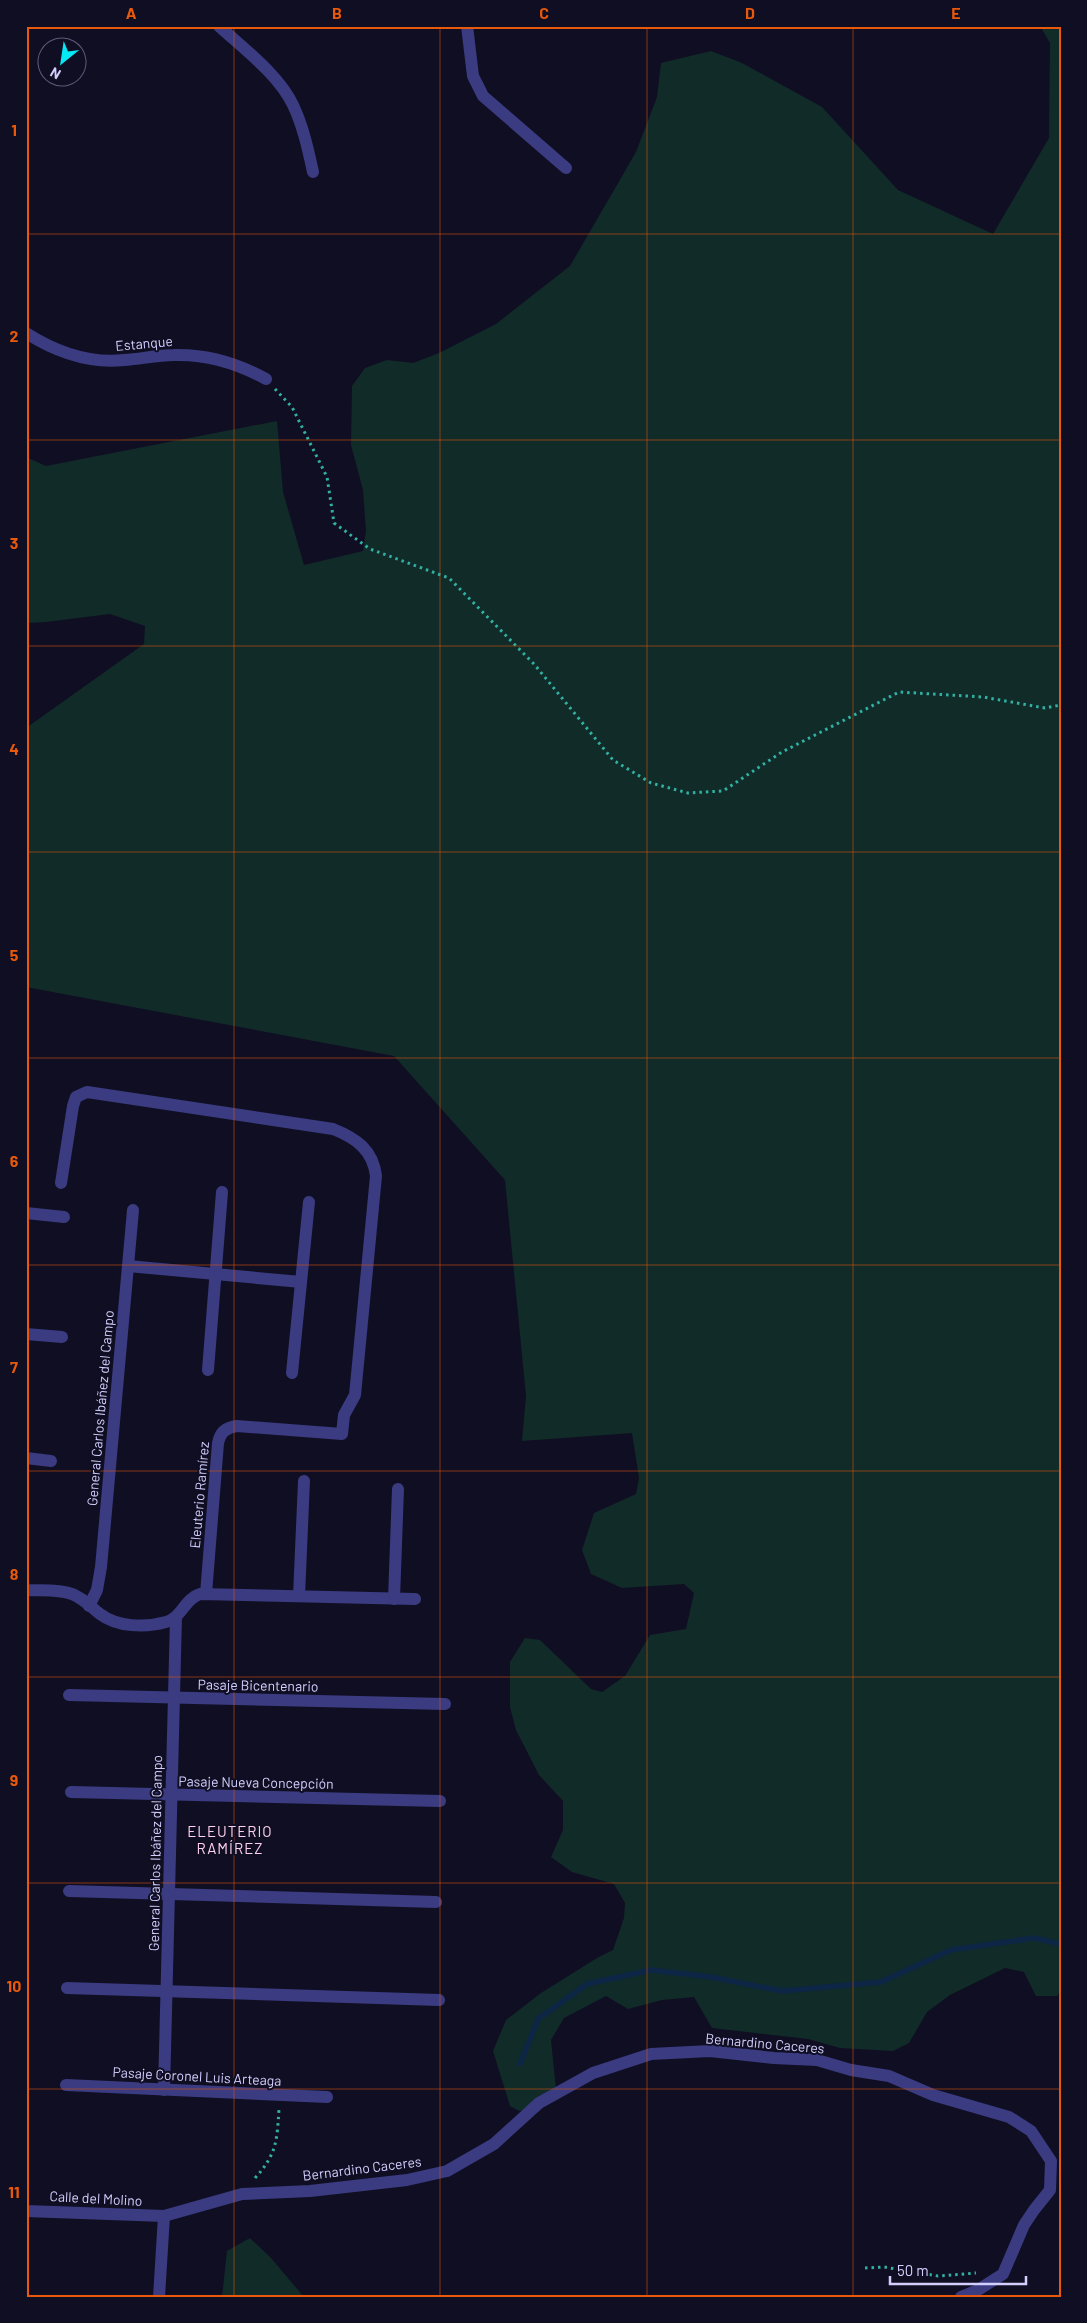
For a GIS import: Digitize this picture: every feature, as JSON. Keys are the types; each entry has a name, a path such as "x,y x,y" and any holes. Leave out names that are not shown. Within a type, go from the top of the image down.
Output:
{"street":[{"path":"219,26 276,80 292,104 304,133 313,172"},
{"path":"467,26 473,76 483,96 566,168"},
{"name":"Estanque","path":"26,333 72,356 107,361 174,354 205,357 236,365 266,379"},
{"name":"Eleuterio Ramírez","path":"61,1183 73,1106 76,1097 83,1093 321,1126 344,1134 359,1143 371,1158 376,1176 355,1395 344,1415 342,1434 237,1426 230,1427 221,1433 218,1443 206,1594"},
{"path":"208,1370 222,1192"},
{"path":"292,1373 309,1202"},
{"name":"General Carlos Ibáñez del Campo","path":"89,1606 97,1590 101,1567 133,1210"},
{"path":"26,1213 64,1217"},
{"path":"128,1266 301,1282"},
{"path":"26,1334 62,1336"},
{"path":"26,1458 51,1461"},
{"path":"299,1596 304,1481"},
{"path":"394,1599 398,1489"},
{"path":"26,1590 72,1594 112,1622 124,1625 163,1623 176,1617 194,1596 206,1594 415,1599"},
{"name":"General Carlos Ibáñez del Campo","path":"164,2090 176,1617"},
{"name":"Pasaje Bicentenario","path":"69,1695 445,1704"},
{"name":"Pasaje Nueva Concepción","path":"70,1792 440,1801"},
{"path":"69,1891 436,1902"},
{"path":"66,1988 439,2000"},
{"name":"Bernardino Caceres","path":"164,2216 242,2194 310,2191 407,2180 447,2171 494,2144 539,2104 593,2073 651,2054 710,2051 774,2058 817,2060 851,2070 889,2076 933,2095 1008,2117 1031,2131 1051,2161 1050,2190 1024,2225 1003,2274 978,2290 961,2297"},
{"name":"Pasaje Coronel Luis Arteaga","path":"66,2085 327,2097"},
{"name":"Calle del Molino","path":"26,2211 164,2216"},
{"path":"159,2297 164,2216"}],"path":[{"path":"266,379 292,406 327,477 334,522 370,549 448,578 534,664 613,760 651,782 688,793 723,791 782,752 899,692 983,697 1045,708 1061,705"},
{"path":"242,2194 268,2164 276,2145 280,2095"},
{"path":"865,2268 884,2267 938,2276 980,2272"}],"green space":[{"path":"1040,26 1061,26 1061,1991 1057,1996 1036,1996 1024,1972 1005,1968 950,1995 927,2012 909,2043 893,2051 840,2048 808,2039 712,2028 694,1997 662,2000 628,2009 606,1996 564,2018 551,2040 556,2090 545,2105 519,2111 510,2106 493,2051 506,2020 541,1993 613,1950 624,1918 625,1903 614,1884 572,1872 551,1857 563,1830 563,1801 539,1775 516,1730 510,1707 510,1662 525,1638 540,1640 591,1689 602,1692 625,1676 650,1635 686,1629 694,1593 684,1584 622,1588 591,1574 582,1550 594,1513 636,1494 639,1478 632,1433 522,1441 526,1396 505,1180 394,1056 26,987 26,728 144,644 145,626 110,614 26,623 26,457 46,466 277,421 283,492 304,565 363,551 366,531 363,490 351,445 352,386 365,368 387,360 413,363 439,353 496,324 570,266 636,152 657,97 661,63 711,51 742,63 822,107 898,190 993,234 1049,138 1050,43"},
{"path":"250,2238 271,2258 304,2297 222,2297 227,2251"}],"waterway":[{"path":"520,2064 538,2019 587,1984 651,1970 711,1977 782,1991 881,1982 951,1950 1034,1938 1061,1944"}],"district":[{"name":"ELEUTERIO RAMÍREZ","path":"230,1840"}]}
